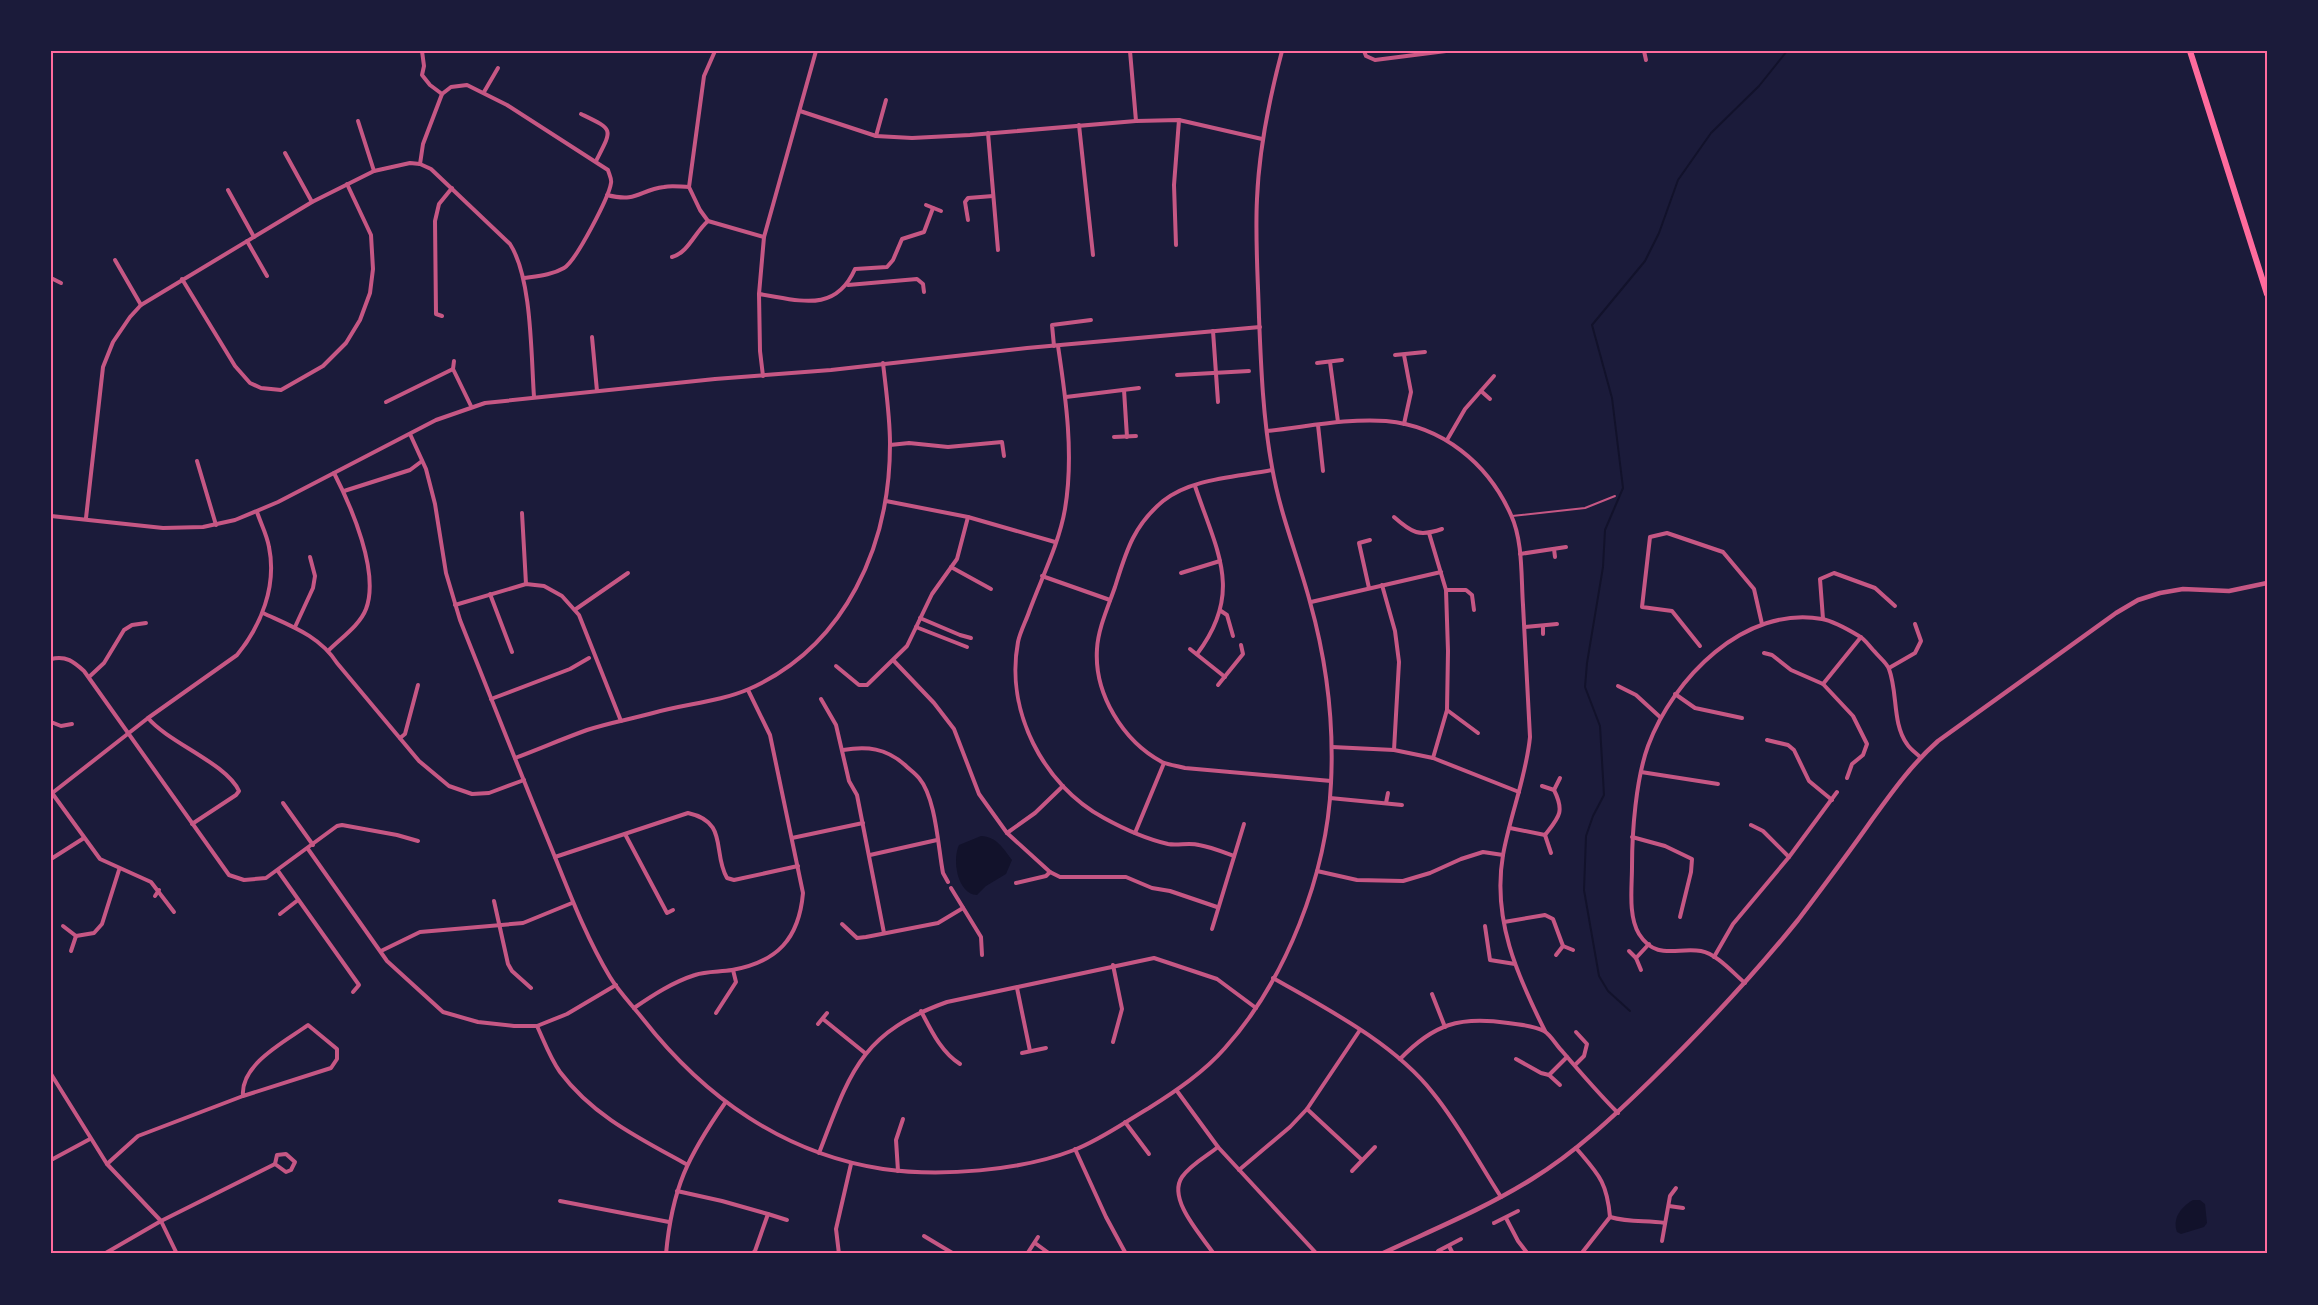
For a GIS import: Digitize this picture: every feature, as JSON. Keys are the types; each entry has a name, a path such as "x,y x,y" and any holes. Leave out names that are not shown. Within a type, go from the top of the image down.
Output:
{"main road":[{"path":"2190,51 2267,294"}],"street":[{"path":"422,51 424,66 422,75 442,94"},
{"path":"715,51 704,76 688,187 708,221 764,237"},
{"path":"763,376 759,294 764,237 816,51"},
{"path":"1130,51 1136,121"},
{"path":"410,434 422,461 435,504 446,573 455,605 572,903 616,985 662,1043 705,1086 763,1127 819,1153 851,1164 898,1171 964,1172 1030,1162 1075,1149 1177,1091 1222,1053 1256,1008 1273,978 1297,930 1317,871 1331,782 1332,747 1327,695 1311,602 1287,532 1272,470 1260,359 1256,220 1262,139 1282,51"},
{"path":"1364,51 1366,56 1375,60 1446,51"},
{"path":"1644,51 1646,60"},
{"path":"484,92 498,68"},
{"path":"420,164 423,144 442,94 451,87 466,84 484,92 608,170 612,181 607,195 578,252 567,267 550,275 524,278"},
{"path":"876,136 886,100"},
{"path":"800,111 876,136 912,138 1136,121 1179,120 1262,139"},
{"path":"580,114 604,125 608,130 608,137 596,161"},
{"path":"1176,245 1174,185 1179,120"},
{"path":"358,121 374,171"},
{"path":"1079,125 1093,255"},
{"path":"988,133 998,250"},
{"path":"285,153 312,202"},
{"path":"86,518 103,367 113,342 130,317 141,305 182,279 312,202 374,171 410,163 431,169 510,244 518,257 524,278 534,397"},
{"path":"182,279 235,366 250,383 261,388 280,390 323,366 346,343 360,320 370,293 373,269 371,235 347,184"},
{"path":"607,195 623,199 642,195 663,186 688,187"},
{"path":"442,316 436,314 435,221 439,204 452,188"},
{"path":"228,190 254,237"},
{"path":"968,220 965,202 968,198 993,196"},
{"path":"926,205 941,211"},
{"path":"759,294 822,301 835,295 848,285 855,269 887,267 902,239 924,232 933,208"},
{"path":"672,257 680,255 708,221"},
{"path":"247,241 267,276"},
{"path":"116,260 141,305"},
{"path":"51,278 61,283"},
{"path":"848,285 917,279 923,284 924,292"},
{"path":"1091,320 1052,325 1066,397 1069,473 1065,511 1018,641 1016,676 1018,705 1033,744 1064,786 1079,801 1103,818 1135,833 1169,844 1198,844 1234,856"},
{"path":"51,516 163,528 216,525 257,512 436,420 471,406 534,397 1260,327"},
{"path":"1213,331 1214,371 1218,402"},
{"path":"592,337 597,391"},
{"path":"1395,356 1425,352"},
{"path":"1404,355 1411,392 1404,424"},
{"path":"1317,363 1342,360"},
{"path":"454,362 453,369 471,406"},
{"path":"1330,362 1338,423"},
{"path":"515,758 587,730 748,690 794,662 817,643 836,622 865,573 877,540 886,501 890,445 883,363"},
{"path":"386,402 453,369"},
{"path":"1177,375 1214,371 1249,371"},
{"path":"1447,440 1465,410 1494,376"},
{"path":"1066,397 1138,388"},
{"path":"1124,390 1126,436"},
{"path":"1481,391 1490,399"},
{"path":"1267,431 1338,423 1384,421 1404,424 1447,440 1479,465 1491,480 1512,516 1520,554 1530,737 1527,761 1503,855 1500,889 1507,942 1545,1031 1596,1091 1618,1113"},
{"path":"1318,425 1323,471"},
{"path":"1114,437 1136,436"},
{"path":"890,445 925,444 948,447 1002,442 1004,456"},
{"path":"197,461 216,525"},
{"path":"344,491 410,470 422,461"},
{"path":"1272,470 1195,486 1179,492 1164,501 1145,519 1132,536 1110,600 1097,649 1101,684 1116,718 1134,742 1164,763 1185,768 1331,782"},
{"path":"328,650 365,612 370,596 369,578 356,519 334,473"},
{"path":"1195,486 1220,561 1223,594 1221,611 1211,635 1197,654"},
{"path":"886,501 968,517 1055,542"},
{"path":"174,912 151,882 100,860 51,793 148,718 237,655 248,641 263,613 271,568 270,549 257,512"},
{"path":"522,513 526,584"},
{"path":"836,666 862,686 874,679 894,661 907,646 935,588 960,551 968,517"},
{"path":"1394,517 1411,532 1429,533 1442,529"},
{"path":"1429,533 1446,590 1449,651 1447,710 1433,758"},
{"path":"1700,646 1672,610 1642,607 1650,537 1667,533 1723,552 1754,589 1762,624"},
{"path":"1370,540 1359,543 1370,588"},
{"path":"1520,554 1566,547"},
{"path":"1554,549 1555,557"},
{"path":"295,627 313,588 315,576 310,557"},
{"path":"1181,573 1220,561"},
{"path":"951,567 991,589"},
{"path":"1311,602 1442,572"},
{"path":"576,609 628,573"},
{"path":"1823,619 1820,579 1834,573 1875,588 1895,606"},
{"path":"1042,576 1110,600"},
{"path":"1382,1254 1501,1197 1534,1178 1576,1148 1618,1113 1706,1027 1746,984 1799,918 1898,783 1920,757 1938,741 2116,613 2138,600 2183,589 2229,591 2267,583"},
{"path":"455,605 526,584 544,586 554,591 576,609 621,721"},
{"path":"1382,585 1395,631 1399,662 1394,750"},
{"path":"1446,590 1466,590 1472,595 1474,610"},
{"path":"490,594 512,652"},
{"path":"1221,611 1227,615 1233,636"},
{"path":"263,613 295,627 328,650 429,771 457,789 472,794 489,793 524,780"},
{"path":"920,618 960,636 971,638"},
{"path":"1746,984 1714,957 1702,951 1659,950 1648,944 1636,927 1633,914 1632,837 1641,772 1647,748 1660,717 1675,694 1706,661 1732,638 1762,624 1789,618 1823,619 1862,637 1889,668 1901,733 1907,746 1920,757"},
{"path":"88,677 104,663 124,630 132,625 146,623"},
{"path":"1525,627 1557,624"},
{"path":"1889,668 1915,653 1921,641 1915,624"},
{"path":"1543,626 1543,634"},
{"path":"916,627 967,647"},
{"path":"1823,684 1862,637"},
{"path":"1218,685 1243,654 1241,645"},
{"path":"1190,649 1225,677"},
{"path":"1764,653 1772,655 1791,670 1823,684 1853,716 1867,744 1863,754 1852,764 1847,778"},
{"path":"491,699 570,669 589,658"},
{"path":"51,659 71,660 88,677 229,875 244,880 258,880 278,871 337,826 348,826 418,841"},
{"path":"894,661 934,703 954,729 976,786 1007,833 1050,872 1060,877 1126,876 1152,888 1170,891 1217,907"},
{"path":"400,738 405,734 418,685"},
{"path":"1618,686 1636,695 1660,717"},
{"path":"634,1008 663,989 696,974 733,970 762,961 775,954 795,930 801,913 803,893 798,866 770,735 748,690"},
{"path":"1675,694 1695,708 1742,718"},
{"path":"821,699 836,726 849,781 857,795 884,933"},
{"path":"1447,710 1478,733"},
{"path":"148,718 222,772 239,791 192,824"},
{"path":"51,722 61,726 72,724"},
{"path":"1767,740 1788,745 1794,750 1809,781 1832,800"},
{"path":"843,750 870,747 886,752 900,761 918,778 925,787 943,873 948,882"},
{"path":"1332,747 1394,750 1433,758 1519,792"},
{"path":"1135,833 1164,763"},
{"path":"1641,772 1718,784"},
{"path":"1545,835 1558,819 1561,809 1554,790 1560,778"},
{"path":"1007,833 1035,813 1064,786"},
{"path":"1542,786 1554,790"},
{"path":"1714,957 1733,924 1789,857 1837,792"},
{"path":"1386,803 1388,793"},
{"path":"1330,798 1402,805"},
{"path":"283,803 313,845"},
{"path":"555,856 688,813 708,821 716,831 727,878 734,880 798,866"},
{"path":"792,838 862,824"},
{"path":"1212,929 1244,824"},
{"path":"1751,825 1763,831 1789,857"},
{"path":"1510,828 1545,835"},
{"path":"625,834 666,913 673,910"},
{"path":"1545,835 1551,853"},
{"path":"1632,837 1665,846 1692,859 1680,916"},
{"path":"51,859 84,838"},
{"path":"870,855 937,840"},
{"path":"308,849 387,961 443,1012 477,1022 537,1026 567,1014 616,985"},
{"path":"1317,871 1357,880 1403,881 1483,852 1503,855"},
{"path":"63,926 76,936 94,933 102,924 119,870"},
{"path":"278,871 359,986 353,992"},
{"path":"1016,883 1046,876 1050,872"},
{"path":"951,888 981,937 982,955"},
{"path":"155,896 159,890"},
{"path":"280,914 298,900"},
{"path":"494,901 508,964 512,972 531,988"},
{"path":"381,951 420,932 523,923 572,903"},
{"path":"842,924 857,938 938,923 963,908"},
{"path":"1504,922 1545,915 1553,919 1563,946 1573,950"},
{"path":"1485,926 1490,960 1515,964"},
{"path":"71,951 76,936"},
{"path":"1636,958 1648,944"},
{"path":"1556,955 1563,946"},
{"path":"1629,951 1636,958 1641,970"},
{"path":"819,1153 846,1083 865,1053 886,1032 921,1011 947,1002 1154,958 1217,979 1256,1008"},
{"path":"1113,965 1122,1009 1113,1042"},
{"path":"716,1014 736,982 733,970"},
{"path":"1273,978 1360,1030 1400,1059 1433,1092 1501,1197"},
{"path":"1017,988 1030,1051"},
{"path":"1432,994 1445,1027"},
{"path":"921,1011 935,1037 952,1059 960,1064"},
{"path":"818,1024 827,1013"},
{"path":"823,1019 865,1053"},
{"path":"1400,1059 1416,1044 1445,1027 1485,1019 1529,1025 1545,1031"},
{"path":"107,1164 138,1136 243,1096 331,1068 337,1059 337,1049 309,1025 256,1062 242,1088 243,1096"},
{"path":"537,1026 560,1071 592,1106 613,1123 686,1164"},
{"path":"1239,1170 1290,1127 1307,1109 1360,1030"},
{"path":"1575,1065 1584,1056 1587,1044 1576,1032"},
{"path":"1022,1053 1046,1048"},
{"path":"1549,1075 1567,1057"},
{"path":"1516,1059 1549,1075 1560,1085"},
{"path":"51,1074 107,1164 161,1221 177,1254"},
{"path":"1177,1091 1218,1147 1317,1254"},
{"path":"666,1254 669,1222 686,1164 726,1103"},
{"path":"1307,1109 1362,1160"},
{"path":"898,1171 896,1140 903,1119"},
{"path":"1125,1122 1149,1154"},
{"path":"51,1160 90,1138"},
{"path":"1214,1254 1180,1204 1178,1190 1180,1181 1187,1171 1218,1147"},
{"path":"1352,1171 1375,1147"},
{"path":"1576,1148 1593,1168 1607,1190 1610,1217 1581,1254"},
{"path":"1075,1149 1106,1217 1126,1254"},
{"path":"286,1154 295,1162 291,1170 286,1172 275,1164 277,1155 286,1154"},
{"path":"104,1254 161,1221 275,1164"},
{"path":"839,1254 836,1228 851,1164"},
{"path":"1662,1241 1670,1196 1676,1188"},
{"path":"677,1191 788,1220"},
{"path":"560,1202 669,1222"},
{"path":"1669,1206 1683,1208"},
{"path":"1494,1223 1518,1211"},
{"path":"752,1254 768,1214"},
{"path":"1610,1217 1632,1222 1650,1220 1665,1223"},
{"path":"1506,1218 1528,1254"},
{"path":"924,1236 954,1254"},
{"path":"1027,1254 1038,1237"},
{"path":"1438,1251 1461,1239"},
{"path":"1035,1243 1050,1254"},
{"path":"1449,1246 1454,1254"}],"lane":[{"path":"1512,516 1585,508 1615,496"}],"shaded area":[{"path":"981,836 995,841 1012,860 1006,874 986,886 977,895 965,889 958,875 956,859 959,845"},
{"path":"2193,1200 2200,1200 2205,1204 2207,1223 2204,1227 2181,1234 2177,1232 2177,1218 2181,1210"}],"waterway":[{"path":"1630,1011 1608,991 1599,976 1584,890 1586,836 1604,795 1600,726 1585,687 1587,663 1603,567 1605,530 1623,488 1612,398 1592,325 1645,261 1659,233 1678,180 1711,133 1759,86 1787,51"}]}
